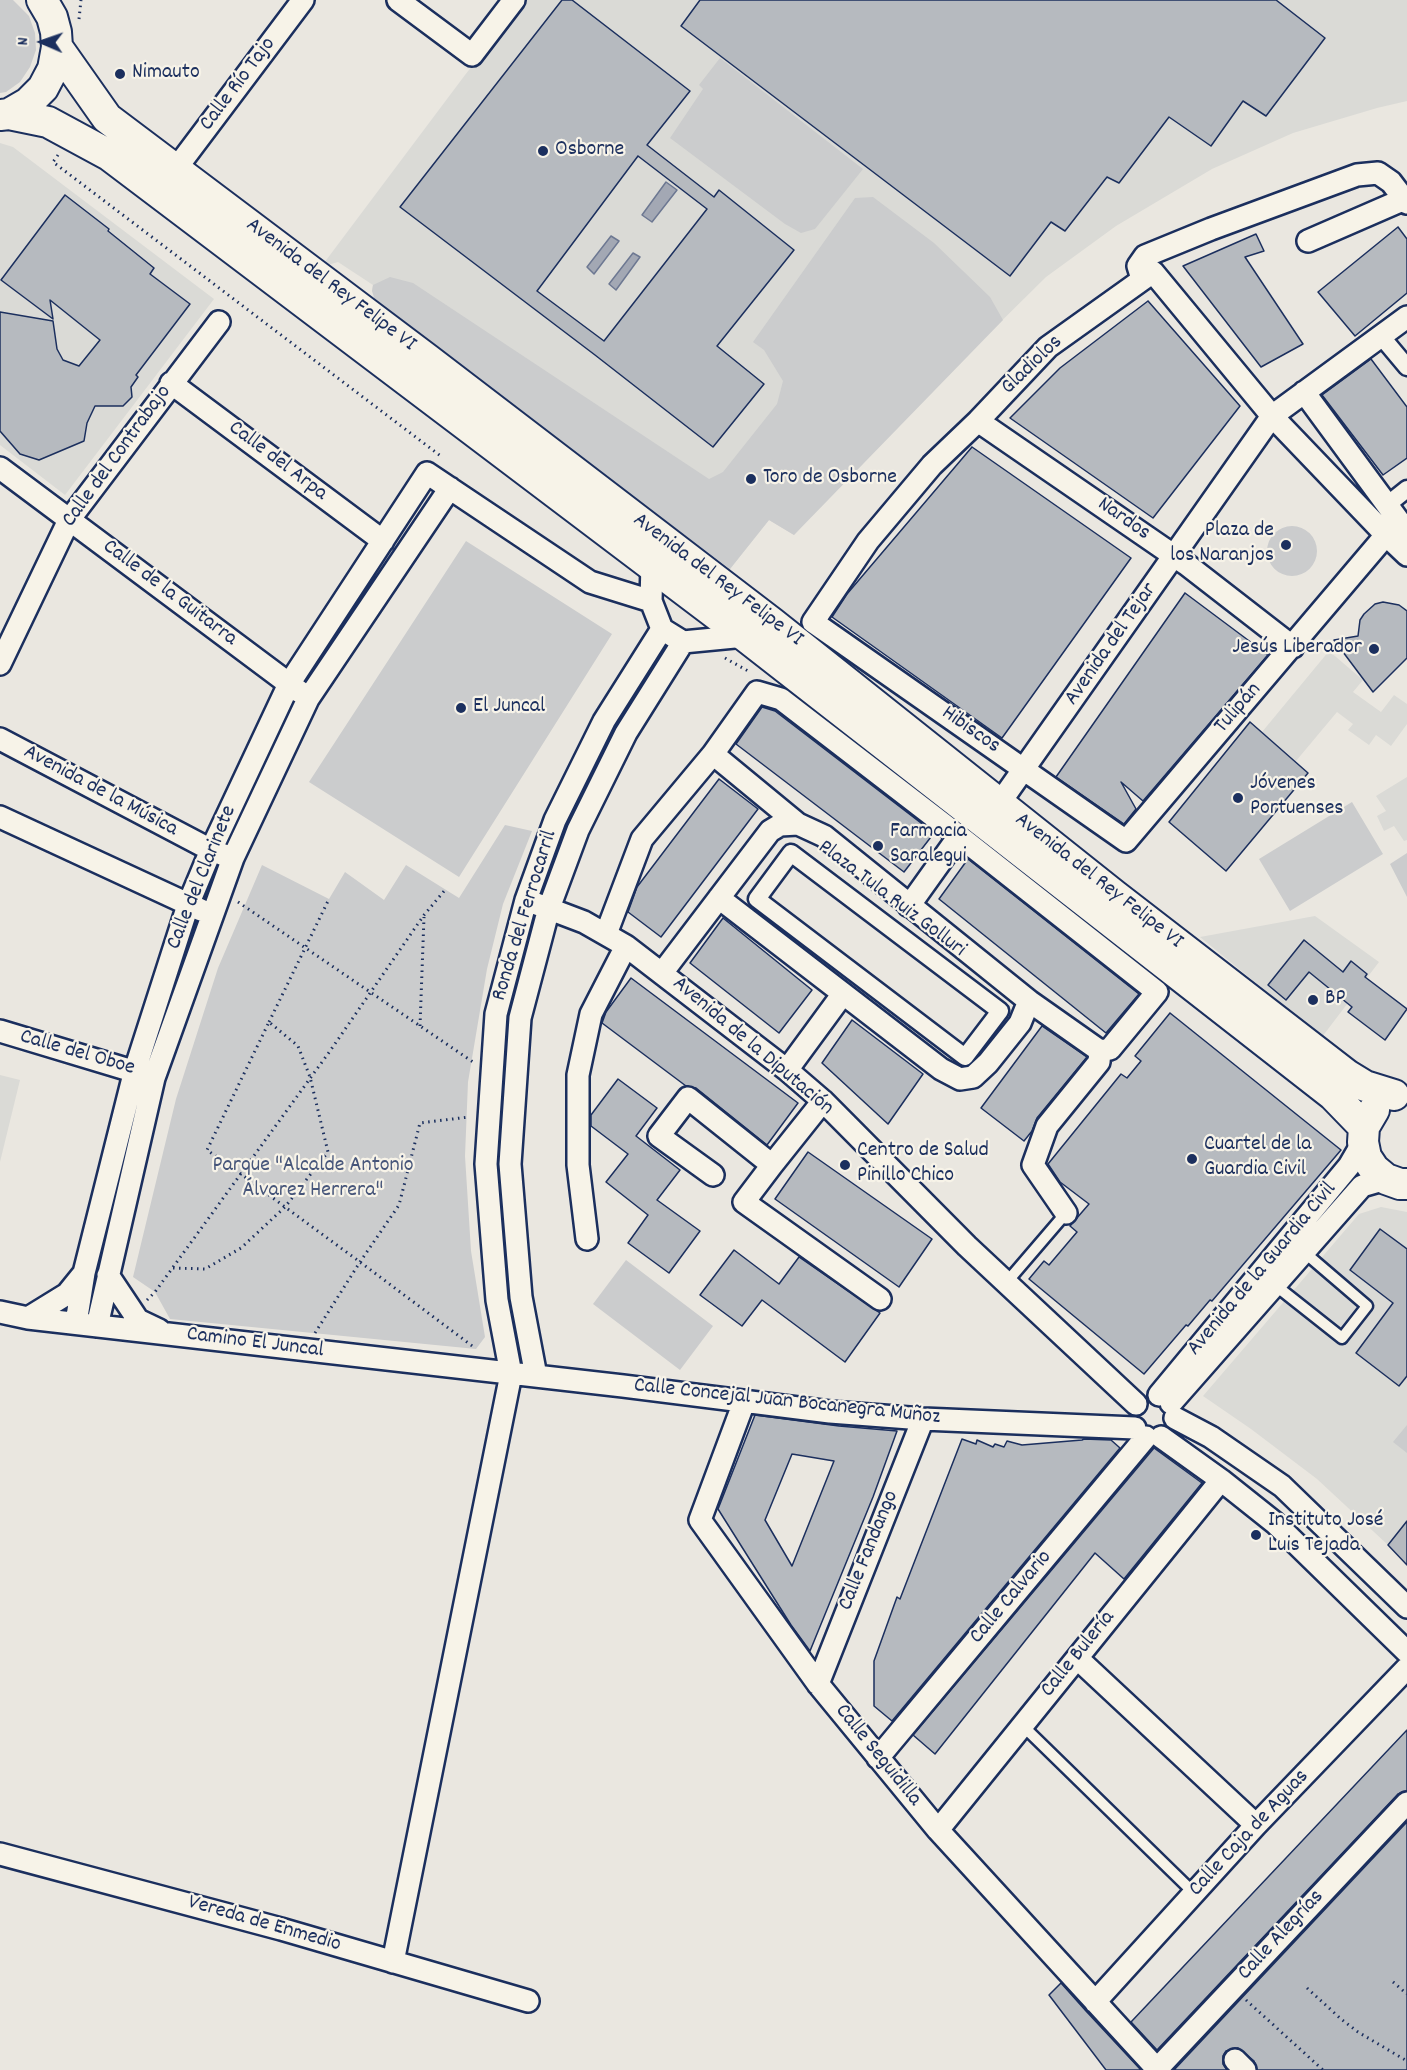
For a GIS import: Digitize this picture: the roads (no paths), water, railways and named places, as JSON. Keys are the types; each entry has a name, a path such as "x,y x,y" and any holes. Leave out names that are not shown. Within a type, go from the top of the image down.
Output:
{"main road":[{"path":"4,114 28,103 43,88 53,69 57,48 51,6"},
{"name":"Avenida del Rey Felipe VI","path":"57,48 107,118 772,623 999,804 1347,1075 1365,1086 1400,1094"},
{"name":"Avenida del Rey Felipe VI","path":"4,114 48,122 109,155 652,564 1323,1088 1363,1135"},
{"path":"1397,1181 1374,1169 1366,1157 1363,1135 1370,1113 1381,1102 1400,1094"}],"street":[{"name":"Calle Río Tajo","path":"175,170 303,0"},
{"path":"405,2 472,55 514,0"},
{"path":"1308,241 1406,200 1391,182 1378,173 1357,175 1145,256 1138,266 1142,279 1153,272 1272,416 1398,530"},
{"name":"Gladiolos","path":"813,622 868,541 932,465 978,421 1048,347 1142,279"},
{"name":"Avenida del Tejar","path":"999,804 1272,416 1407,317"},
{"name":"Calle del Contrabajo","path":"0,664 69,520 219,322"},
{"path":"1382,336 1407,367"},
{"name":"Calle del Arpa","path":"171,383 383,541"},
{"path":"1304,392 1387,505 1407,555"},
{"name":"Nardos","path":"978,421 1174,556 1293,646"},
{"name":"Calle de la Guitarra","path":"0,468 308,699"},
{"name":"Calle del Clarinete","path":"76,1323 84,1273 144,1074 188,905 211,850 289,684 427,473 450,488 308,699 233,858 144,1074 97,1326"},
{"path":"450,488 590,582 651,601"},
{"path":"1387,505 1407,489"},
{"name":"Tulipán","path":"1126,841 1293,646 1398,530"},
{"path":"652,564 651,601 663,629 683,642 744,636"},
{"name":"Hibiscos","path":"813,622 1126,841"},
{"name":"Ronda del Ferrocarril","path":"511,1374 497,1300 486,1164 496,1014 526,900 555,820 604,721 663,629"},
{"name":"Ronda del Ferrocarril","path":"536,1376 521,1297 510,1164 520,1018 549,908 578,830 626,733 683,642"},
{"path":"606,934 642,839 713,754 757,692 781,699 1157,992 1110,1049 1100,1051 1029,1001 824,836 798,824 713,754"},
{"name":"Avenida de la Música","path":"0,739 211,850 233,858"},
{"path":"0,817 211,914"},
{"path":"662,973 770,831 780,825 798,824"},
{"path":"909,906 959,836"},
{"name":"Plaza Tula Ruiz Golluri","path":"791,853 1000,1011 965,1057 757,899 791,853"},
{"path":"719,898 941,1069 960,1078 973,1077 988,1063 1020,1023 1029,1001"},
{"name":"Avenida de la Diputación","path":"526,900 584,922 626,945 787,1070 823,1101 967,1246 1136,1404"},
{"path":"587,1239 578,1165 578,1075 591,1014 626,945"},
{"path":"787,1070 842,994"},
{"name":"Calle del Oboe","path":"0,1031 144,1074"},
{"path":"1066,1213 1033,1165 1047,1126 1099,1062 1100,1051"},
{"path":"712,1175 659,1136 688,1098 772,1165"},
{"path":"823,1101 744,1202 880,1299"},
{"name":"Avenida de la Guardia Civil","path":"1169,1406 1349,1166 1363,1135"},
{"path":"1169,1406 1362,1186 1397,1181"},
{"path":"28,1318 67,1294 84,1273"},
{"path":"108,1275 138,1320 167,1334"},
{"name":"Camino El Juncal","path":"0,1312 28,1318 511,1374"},
{"path":"393,1962 511,1374"},
{"name":"Calle Concejal Juan Bocanegra Muñoz","path":"511,1374 830,1412 1148,1434"},
{"path":"1407,1608 1282,1486 1169,1406 1146,1396 1136,1404 1132,1416 1148,1434 1221,1480 1275,1523 1407,1652"},
{"name":"Calle Seguidilla","path":"744,1402 700,1520 818,1684 878,1758 938,1830 1158,2070"},
{"path":"1148,1434 1173,1426 1169,1406"},
{"name":"Calle Fandango","path":"818,1684 922,1419"},
{"name":"Calle Calvario","path":"878,1758 1148,1434"},
{"name":"Calle Bulería","path":"938,1830 1221,1480"},
{"path":"1077,1658 1256,1825"},
{"name":"Calle Caja de Aguas","path":"1095,2002 1256,1825 1407,1668"},
{"name":"Calle Alegrías","path":"1158,2070 1407,1803"},
{"name":"Vereda de Enmedio","path":"0,1854 281,1929 528,2001"}],"lane":[{"path":"1006,1283 1066,1213"},
{"path":"1275,1285 1342,1338 1367,1306 1304,1252"},
{"path":"1022,1725 1194,1893"}],"place":[{"name":"Nimauto","path":"120,74"},
{"name":"Osborne","path":"543,151"},
{"name":"Toro de Osborne","path":"751,479"},
{"name":"Plaza de los Naranjos","path":"1286,545"},
{"name":"Jesús Liberador","path":"1374,649"},
{"name":"El Juncal","path":"461,708"},
{"name":"Jóvenes Portuenses","path":"1238,798"},
{"name":"Farmacia Saralegui","path":"878,846"},
{"name":"BP","path":"1313,1000"},
{"name":"Cuartel de la Guardia Civil","path":"1192,1159"},
{"name":"Centro de Salud Pinillo Chico","path":"845,1165"},
{"name":"Instituto José Luis Tejada","path":"1256,1535"}],"park label":[{"name":"Parque \"Alcalde Antonio Álvarez Herrera\"","path":"313,1180"}]}
